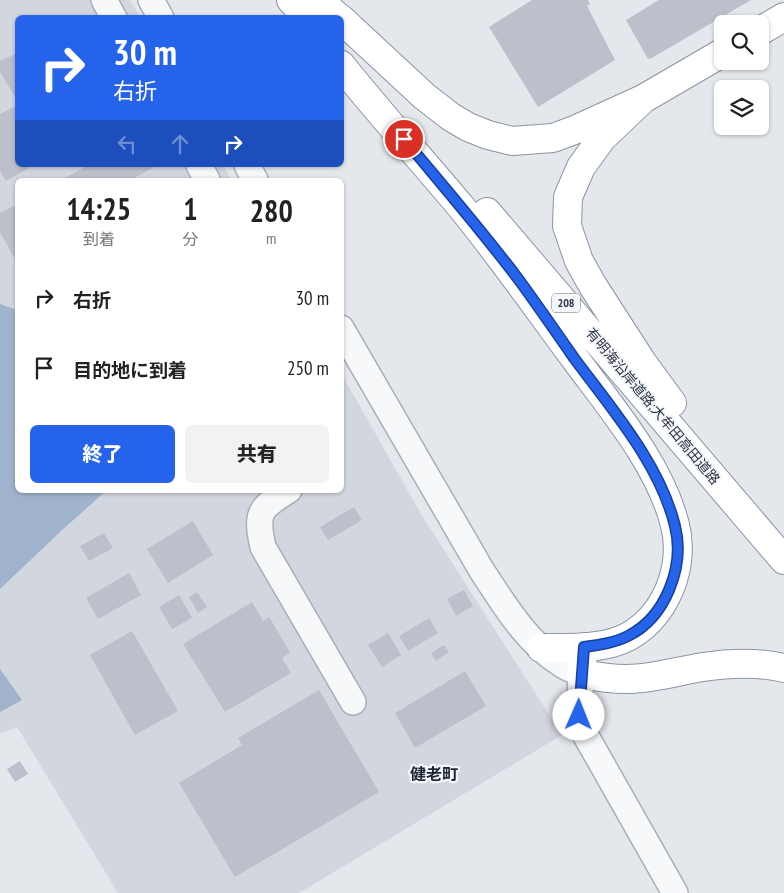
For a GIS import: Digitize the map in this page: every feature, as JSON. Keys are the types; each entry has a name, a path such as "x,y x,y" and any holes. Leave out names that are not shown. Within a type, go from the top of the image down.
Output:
{"highway":[{"path":"290,0 302,15"},
{"path":"290,0 305,15"},
{"path":"319,0 336,15"},
{"path":"769,26 784,17"},
{"path":"344,22 424,96 451,117 488,136 512,141 553,138 577,129 643,99 714,58"},
{"name":"有明海沿岸道路;大牟田高田道路","path":"344,55 370,81 512,239 784,560"},
{"path":"344,69 462,208 520,281 638,447 663,491 676,527 678,546 676,566 670,587 660,606 645,625 629,636 612,642 584,647 541,648"},
{"path":"643,99 602,138 580,167 568,197 567,226 579,261 588,278 642,362 673,405 784,542"},
{"path":"584,647 582,674 604,678 628,679 705,666 746,663 784,668"}],"street":[{"path":"104,0 112,15"},
{"path":"151,0 159,15"},
{"path":"248,167 255,178"},
{"path":"344,333 482,571 507,609 527,635 541,648 561,664 582,674 579,715 586,736 675,893"},
{"path":"284,493 269,502 260,514 258,527 262,547 354,702"}],"shaded area":[{"path":"0,0 130,0 139,15 15,15 15,167 224,167 231,178 15,178 15,493 344,493 344,378 421,514 562,735 299,893 118,893 17,727 0,734"}],"water":[{"path":"0,304 15,309 15,493 104,493 0,589"},
{"path":"0,669 22,700 0,712"}],"building":[{"path":"532,0 588,0 590,4 587,6 615,60 538,107 489,27"},
{"path":"659,0 751,0 725,15 714,15 714,22 650,59 648,59 626,20"},
{"path":"15,54 15,95 0,72 0,61"},
{"path":"15,106 15,167 30,167 6,181 0,171 0,114"},
{"path":"85,167 154,167 134,178 65,178"},
{"path":"15,206 15,259 0,232 0,213"},
{"path":"354,507 362,520 328,540 320,527"},
{"path":"193,521 213,555 168,583 147,549"},
{"path":"104,533 113,548 89,561 80,546"},
{"path":"129,573 141,595 98,619 86,598"},
{"path":"464,590 473,606 456,616 447,599"},
{"path":"197,592 207,607 198,613 189,597"},
{"path":"179,595 192,618 172,629 159,607"},
{"path":"252,602 263,621 269,617 290,652 282,658 291,673 225,712 183,644"},
{"path":"429,618 438,633 408,651 399,636"},
{"path":"132,631 178,711 135,735 90,655"},
{"path":"388,633 401,655 382,667 368,645"},
{"path":"444,645 449,652 436,661 431,653"},
{"path":"465,671 486,706 415,748 395,713"},
{"path":"319,690 379,792 235,877 179,783 242,745 238,738"},
{"path":"20,761 28,774 15,782 7,769"}],"district":[{"name":"健老町","path":"434,774"}],"route":[{"path":"404,139 520,281 611,407 656,477 676,527 678,546 676,566 670,587 660,606 645,625 629,636 612,642 584,647 579,715"}]}
